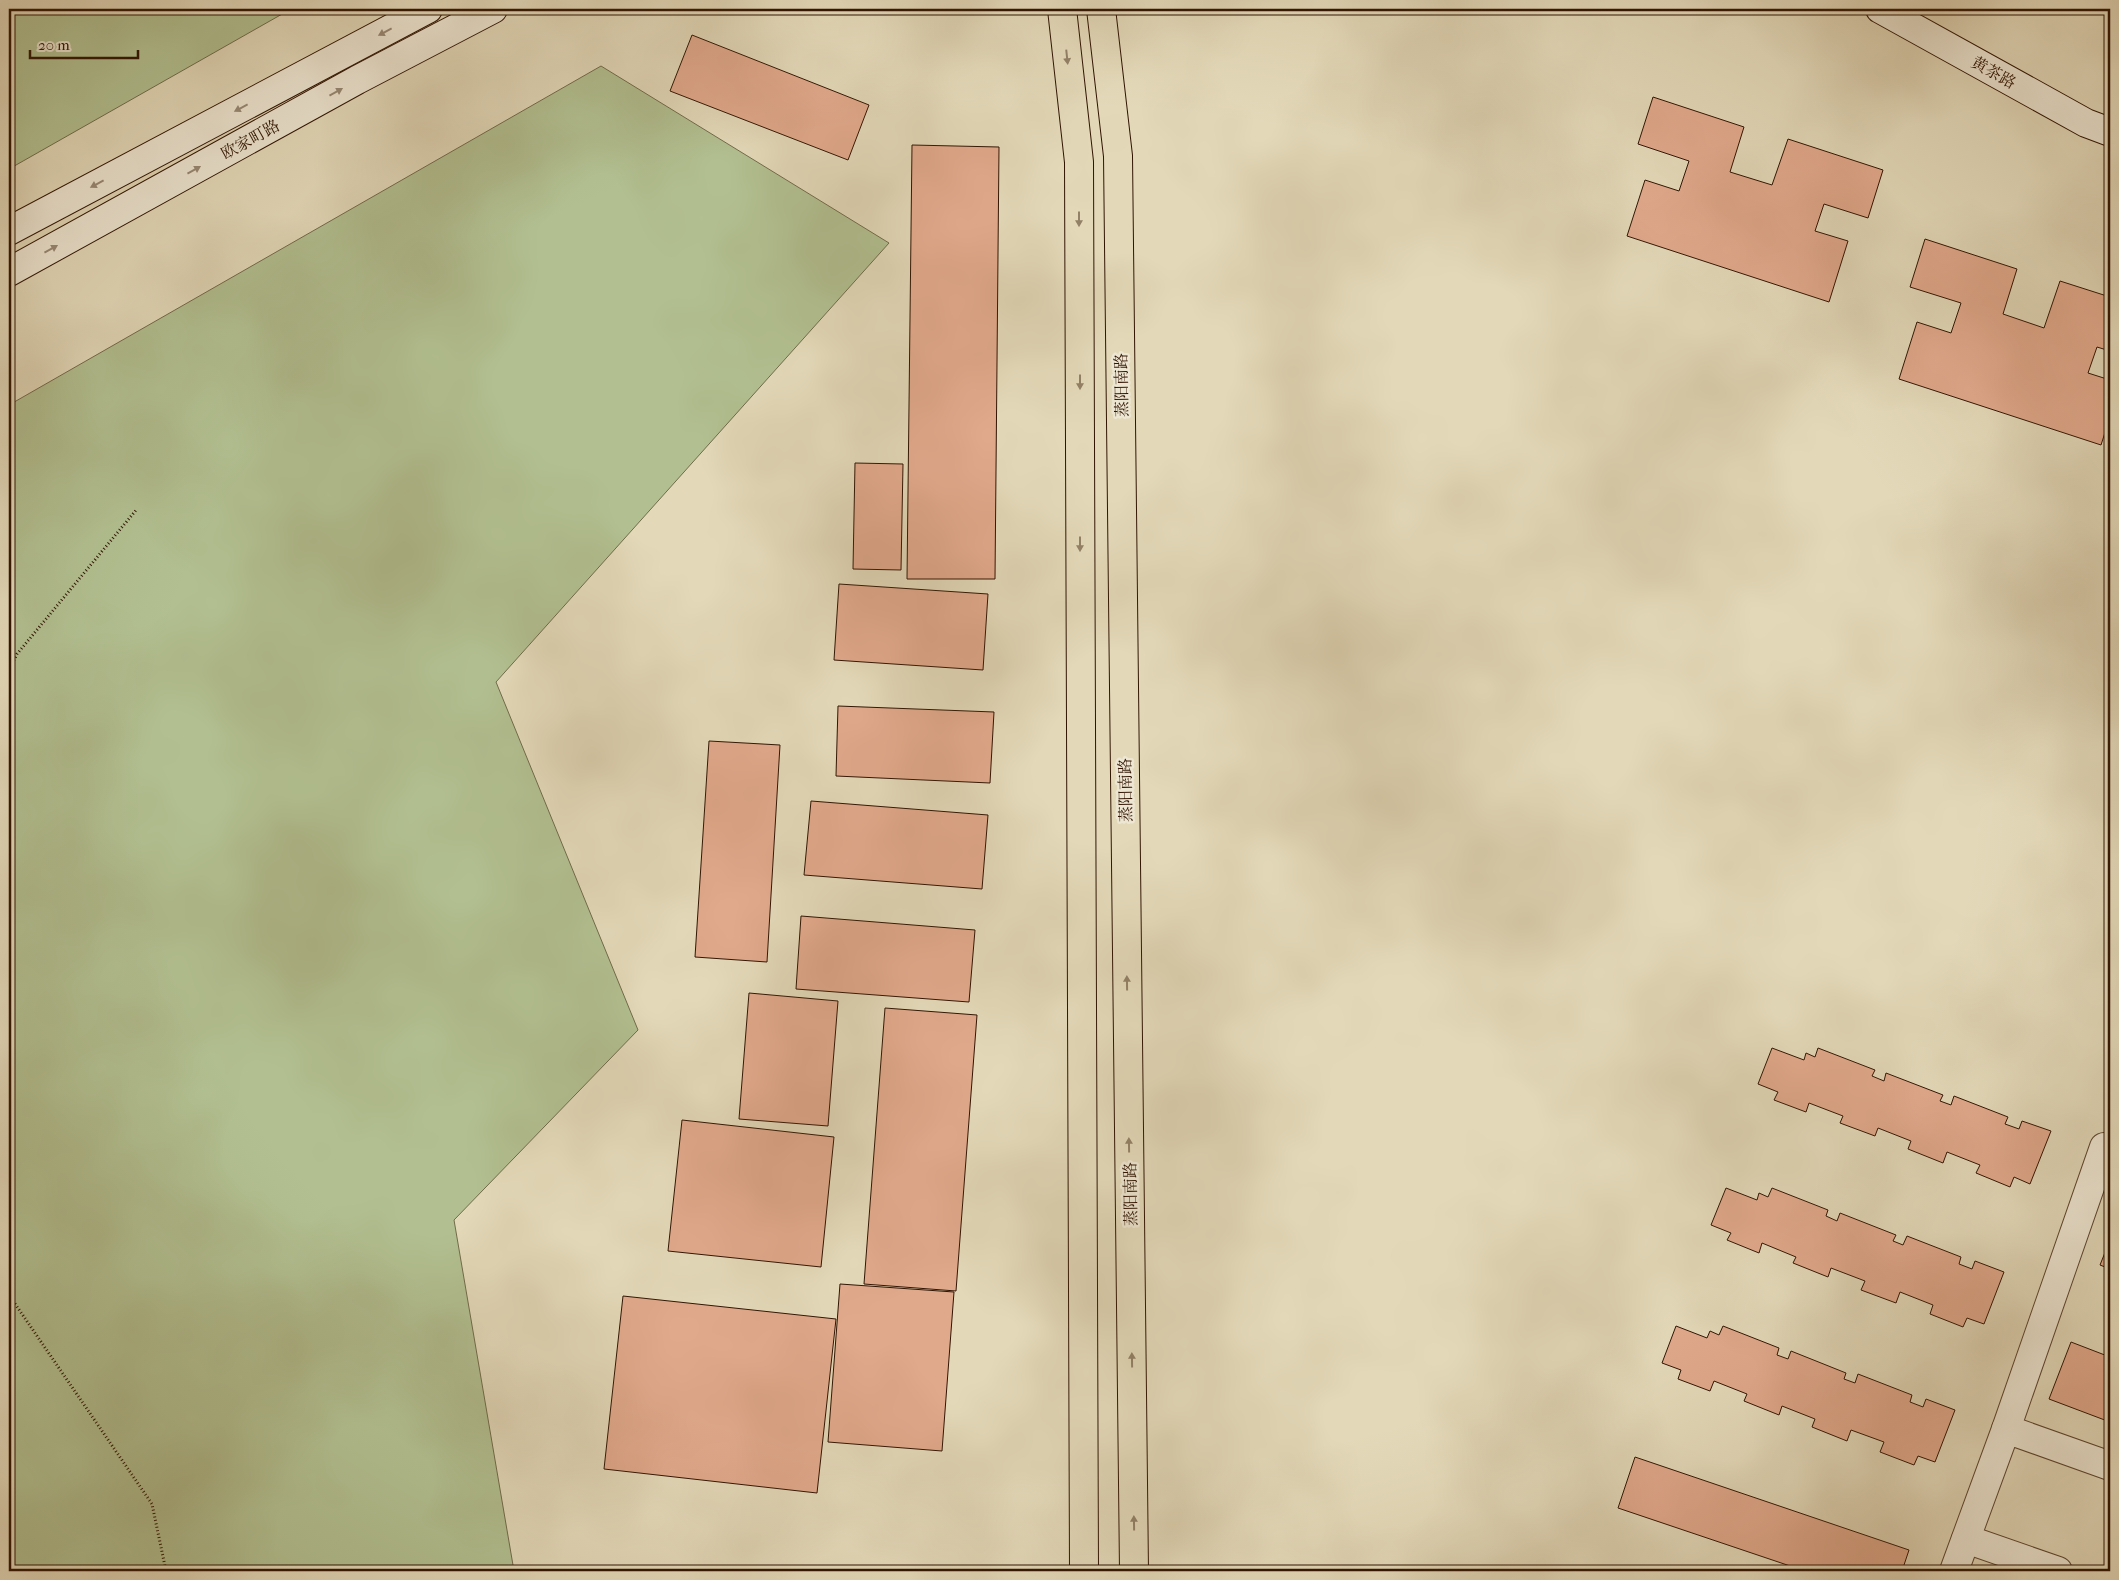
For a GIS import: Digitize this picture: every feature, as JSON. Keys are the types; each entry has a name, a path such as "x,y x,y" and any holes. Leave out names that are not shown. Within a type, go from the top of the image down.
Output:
{"main road":[{"name":"欧家町路","path":"9,230 428,9"},
{"name":"欧家町路","path":"9,272 357,80 493,9"},
{"path":"1062,9 1079,162 1084,1571"},
{"name":"蒸阳南路","path":"1101,9 1118,156 1134,1571"},
{"name":"黄茶路","path":"1880,9 2086,123 2110,132"},
{"path":"1954,1571 2006,1429 2104,1147"},
{"path":"2006,1429 2110,1466"},
{"path":"1966,1539 2058,1571"}],"path":[{"path":"9,670 17,654 137,509"},
{"path":"9,1295 152,1504 166,1571"}],"green space":[{"path":"9,9 291,9 9,169"},
{"path":"601,66 889,243 496,682 638,1030 454,1220 514,1571 9,1571 9,405"}],"building":[{"path":"692,35 869,105 848,160 670,91"},
{"path":"1653,97 1744,127 1730,172 1772,185 1788,139 1883,170 1868,218 1824,204 1815,231 1848,241 1829,302 1627,236 1645,180 1679,191 1689,161 1638,144"},
{"path":"912,145 999,147 995,579 907,579"},
{"path":"1925,239 2017,269 2003,314 2044,328 2060,281 2110,297 2110,351 2097,347 2088,373 2110,380 2110,417 2101,445 1899,379 1917,322 1951,333 1961,303 1910,287"},
{"path":"855,463 903,464 901,570 853,569"},
{"path":"839,584 988,594 983,670 834,660"},
{"path":"838,706 994,712 990,783 836,776"},
{"path":"709,741 780,745 767,962 695,957"},
{"path":"811,801 988,815 982,889 804,875"},
{"path":"801,916 975,930 969,1002 796,989"},
{"path":"749,993 838,1001 828,1126 739,1119"},
{"path":"885,1008 977,1015 956,1291 864,1284"},
{"path":"1772,1048 1804,1060 1806,1053 1815,1057 1818,1048 1875,1070 1872,1076 1884,1081 1886,1073 1943,1095 1940,1101 1951,1105 1954,1096 2008,1117 2005,1124 2019,1129 2022,1121 2051,1131 2030,1184 2014,1177 2010,1187 1976,1173 1980,1165 1947,1152 1943,1163 1908,1149 1911,1141 1878,1128 1875,1136 1840,1123 1843,1116 1809,1103 1806,1112 1774,1100 1778,1092 1758,1084"},
{"path":"682,1120 834,1137 821,1267 668,1251"},
{"path":"1726,1188 1757,1200 1759,1193 1768,1197 1772,1188 1828,1210 1826,1216 1837,1221 1840,1213 1896,1235 1893,1241 1903,1245 1907,1236 1961,1257 1959,1264 1972,1269 1975,1261 2004,1272 1984,1324 1967,1318 1963,1327 1930,1314 1933,1305 1900,1292 1896,1303 1861,1290 1865,1281 1831,1268 1828,1277 1793,1263 1796,1257 1762,1243 1759,1253 1727,1240 1731,1233 1711,1225"},
{"path":"2110,1240 2110,1269 2100,1265"},
{"path":"840,1284 954,1292 942,1451 828,1442"},
{"path":"623,1296 836,1319 817,1493 604,1469"},
{"path":"1676,1326 1707,1338 1710,1331 1719,1335 1723,1326 1779,1348 1777,1355 1788,1359 1791,1351 1846,1373 1844,1379 1855,1383 1858,1374 1912,1395 1910,1402 1923,1407 1926,1399 1955,1410 1935,1462 1918,1456 1914,1465 1880,1452 1884,1442 1851,1430 1847,1441 1812,1427 1815,1419 1782,1406 1779,1415 1744,1401 1747,1394 1714,1381 1710,1391 1678,1379 1681,1370 1662,1363"},
{"path":"2071,1342 2110,1357 2110,1422 2049,1399"},
{"path":"1635,1457 1909,1550 1902,1571 1805,1571 1618,1508"}]}
